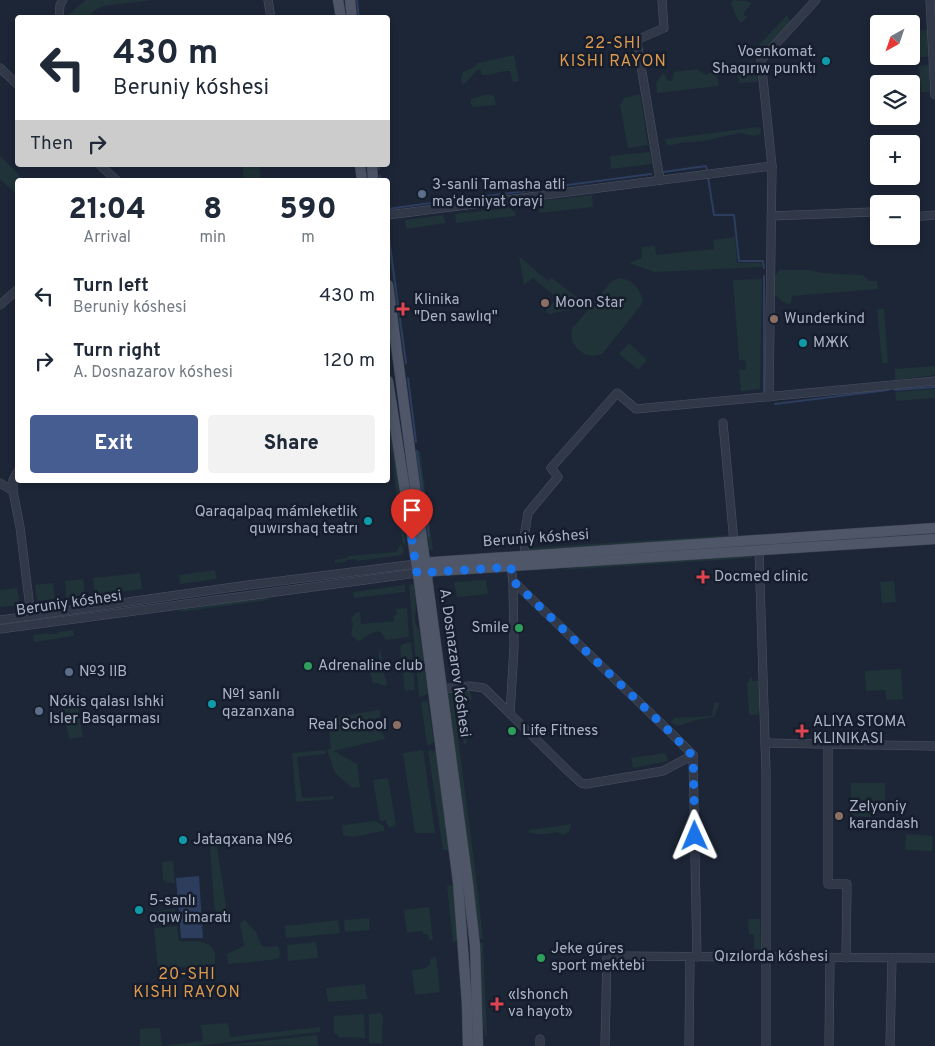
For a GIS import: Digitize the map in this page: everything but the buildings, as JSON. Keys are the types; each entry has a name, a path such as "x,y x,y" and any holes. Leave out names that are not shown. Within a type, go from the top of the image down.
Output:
{"main road":[{"path":"338,0 340,15"},
{"path":"350,0 352,15"},
{"name":"A. Dosnazarov kóshesi","path":"390,302 418,547 442,689 464,845 475,946 478,1046"},
{"name":"A. Dosnazarov kóshesi","path":"390,392 418,547"},
{"name":"Beruniy kóshesi","path":"439,566 511,567 697,549 734,542 935,528"},
{"name":"Beruniy kóshesi","path":"421,568 525,555 697,549 759,550 935,539"},
{"name":"A. Dosnazarov kóshesi","path":"424,585 458,882 468,1004 468,1046"}],"street":[{"path":"59,15 60,5 63,0"},
{"path":"268,0 270,15"},
{"path":"660,180 637,42 639,39 664,28 662,0"},
{"path":"769,397 772,166 761,60 816,0"},
{"path":"930,0 935,95"},
{"path":"0,68 15,82"},
{"path":"390,215 772,166"},
{"path":"102,167 114,178"},
{"path":"771,216 870,212"},
{"path":"920,216 935,215"},
{"path":"0,305 15,292"},
{"path":"525,555 524,537 528,512 558,477 551,468 617,392 636,409 935,380"},
{"path":"723,423 734,542"},
{"path":"15,476 13,491 22,536 31,616"},
{"path":"0,482 13,491"},
{"path":"759,550 765,743 766,1046"},
{"path":"399,566 402,570 400,575"},
{"name":"Beruniy kóshesi","path":"0,629 248,585 399,566 421,568"},
{"path":"510,714 514,636 511,567"},
{"name":"Beruniy kóshesi","path":"0,620 400,575 421,568"},
{"path":"513,581 693,756 694,957 689,1046"},
{"path":"442,689 469,686 484,688 581,783 586,784 663,771 693,756"},
{"path":"765,743 935,746"},
{"path":"828,744 828,884 847,884 846,958"},
{"name":"Qızılorda kóshesi","path":"606,1046 607,956 935,958"},
{"path":"829,1046 830,958"},
{"path":"890,1046 892,958"}],"green space":[{"path":"86,0 153,0 103,6 90,15 68,15"},
{"path":"733,0 752,3 743,14 747,17 741,23 736,17 731,4"},
{"path":"787,15 791,24 770,45 756,54 753,51"},
{"path":"928,30 928,55 926,57 920,57 920,31"},
{"path":"514,55 519,81 513,82 510,71 482,75 480,69 466,83 462,84 463,72 478,63"},
{"path":"750,61 754,62 758,80 756,82 739,83 737,74"},
{"path":"929,65 930,92 921,92 919,66"},
{"path":"696,69 706,75 713,71 720,72 721,74 717,77 719,86 657,93 656,83 663,73 668,81 672,81 674,72"},
{"path":"488,94 494,96 496,105 473,107 471,99"},
{"path":"640,94 648,145 628,148 620,105 624,98"},
{"path":"759,127 761,129 760,134 754,136 740,133 668,146 665,139"},
{"path":"650,152 652,164 611,169 610,156"},
{"path":"0,156 22,178 15,178 15,193 0,179"},
{"path":"242,167 259,167 261,178 244,178"},
{"path":"592,195 593,207 539,213 540,201"},
{"path":"510,208 516,213 515,216 456,223 455,214"},
{"path":"443,215 445,223 406,229 405,220"},
{"path":"390,237 404,344 401,340 390,260"},
{"path":"735,237 737,263 762,263 762,267 654,272 629,263 642,258 641,247 655,246 656,255 714,249 713,240"},
{"path":"519,256 548,281 552,278 583,302 577,308 550,314 545,312 557,298 533,278 524,285"},
{"path":"780,270 810,270 823,273 863,275 868,281 877,281 878,289 792,296 791,304 789,304 775,295 774,276"},
{"path":"619,278 628,280 637,287 643,299 641,305 603,353 591,356 585,354 573,342 572,329 612,281"},
{"path":"762,279 760,389 741,391 739,370 746,369 746,361 739,360 733,280"},
{"path":"877,309 884,309 888,363 882,363"},
{"path":"629,343 647,360 638,370 619,354"},
{"path":"935,366 935,375 895,380 895,369"},
{"path":"935,389 935,398 896,401 895,392"},
{"path":"393,431 406,547 402,541 390,432"},
{"path":"420,451 433,550 429,550 415,452"},
{"path":"732,535 730,538 531,550 528,548"},
{"path":"401,544 404,550 402,555 357,561 357,559 346,560 345,562 335,563 335,560 347,558 348,556 396,552"},
{"path":"752,555 752,558 562,570 573,567"},
{"path":"215,570 217,579 180,584 179,575"},
{"path":"140,573 142,589 95,595 93,578"},
{"path":"83,579 85,595 66,598 65,581"},
{"path":"486,580 488,594 457,597 454,582"},
{"path":"894,581 896,602 882,603 880,582"},
{"path":"53,583 55,599 37,601 35,585"},
{"path":"414,584 415,620 419,630 428,694 419,697 409,585"},
{"path":"405,585 405,592 354,598 353,592"},
{"path":"17,588 20,605 0,607 0,590"},
{"path":"265,597 269,600 179,612 181,610"},
{"path":"407,608 409,637 386,640 381,633 375,632 358,641 351,635 353,623 351,618 357,612 360,612 361,624 394,621 394,616 397,614 396,609"},
{"path":"73,630 74,636 34,642 33,635 57,634 58,632"},
{"path":"411,642 415,690 405,691 400,647"},
{"path":"379,648 387,682 386,686 377,683 373,684 369,668 379,666"},
{"path":"901,669 903,699 887,700 885,690 866,691 865,671"},
{"path":"751,676 752,681 759,681 761,689 762,703 757,715 749,715 747,683"},
{"path":"469,690 472,698 470,701 462,703 467,743 464,744 457,692"},
{"path":"452,691 483,939 479,939 448,694"},
{"path":"426,701 428,703 434,741 432,744 427,745 421,702"},
{"path":"714,702 720,703 714,717 678,726 671,722 674,718 712,716"},
{"path":"78,707 83,737 69,739 63,709"},
{"path":"380,710 380,717 373,719 373,721 385,739 334,751 357,764 360,787 352,788 335,773 327,749 331,749 328,718"},
{"path":"325,750 325,754 297,757 302,798 334,796 334,799 296,802 292,753"},
{"path":"423,750 435,833 415,833 403,753"},
{"path":"428,750 436,751 449,849 443,851"},
{"path":"666,753 668,761 633,768 631,758"},
{"path":"388,778 396,825 390,828 386,820 380,821 373,780"},
{"path":"851,783 885,783 885,803 871,803 871,817 851,816"},
{"path":"375,821 384,826 384,831 358,836 343,835 342,825"},
{"path":"571,823 567,833 563,835 558,832 539,834 529,832 529,830"},
{"path":"906,834 933,836 932,851 905,850"},
{"path":"216,841 229,916 218,918 214,905 210,847"},
{"path":"173,861 175,883 167,883 163,880 162,862"},
{"path":"452,885 454,887 460,939 453,942 447,886"},
{"path":"429,907 433,940 430,940 427,934 423,934 422,931 407,933 404,910"},
{"path":"175,909 176,921 151,924 150,912"},
{"path":"369,918 370,930 345,932 344,920"},
{"path":"748,919 760,919 761,949 754,949 754,934 749,934"},
{"path":"245,920 256,932 261,945 265,947 279,947 279,958 228,964 227,954 244,946 240,923"},
{"path":"338,920 340,933 286,938 285,926"},
{"path":"177,926 179,941 204,942 212,947 215,954 215,964 158,969 154,928"},
{"path":"316,942 318,958 288,961 287,945"},
{"path":"483,942 487,1036 485,1036 483,1025 479,943"},
{"path":"436,957 440,992 415,995 412,970 427,968 427,965 430,965 430,960"},
{"path":"365,984 367,999 328,1002 326,988"},
{"path":"380,1013 383,1015 382,1043 369,1043 369,1014"},
{"path":"364,1014 365,1038 338,1037 338,1034 334,1034 334,1016"},
{"path":"228,1023 230,1037 320,1027 320,1032 196,1046 164,1046 203,1041 201,1025"},
{"path":"160,1028 162,1046 140,1046 140,1029"},
{"path":"317,1035 318,1046 227,1045"}],"water":[{"path":"199,876 203,938 181,938 176,878"}],"waterway":[{"path":"357,0 359,15"},
{"path":"663,172 706,166 707,170"},
{"path":"545,188 651,174"},
{"path":"708,177 714,215 734,215 739,261 763,261 764,268"},
{"path":"461,199 536,190"},
{"path":"390,209 452,200"},
{"path":"390,246 406,363"},
{"path":"764,276 764,391"},
{"path":"408,378 416,442"},
{"path":"895,390 935,387"},
{"path":"775,404 888,390"},
{"path":"417,451 429,536"}],"place":[{"name":"Voenkomat. Shaqırıw punktı","path":"826,61"},
{"name":"3-sanli Tamasha atli maʻdeniyat orayi","path":"422,194"},
{"name":"Moon Star","path":"545,303"},
{"name":"Klinika \"Den sawlıq\"","path":"403,309"},
{"name":"Wunderkind","path":"774,319"},
{"name":"МЖК","path":"803,343"},
{"name":"Qaraqalpaq mámleketlik quwırshaq teatrı","path":"368,521"},
{"name":"Docmed clinic","path":"703,577"},
{"name":"Smile","path":"519,628"},
{"name":"Adrenaline club","path":"308,666"},
{"name":"№3 IIB","path":"69,672"},
{"name":"№1 sanlı qazanxana","path":"212,704"},
{"name":"Nókis qalası Ishki Isler Basqarması","path":"39,711"},
{"name":"Real School","path":"397,725"},
{"name":"Life Fitness","path":"512,731"},
{"name":"ALIYA STOMA KLINIKASI","path":"802,731"},
{"name":"Zelyoniy karandash","path":"839,816"},
{"name":"Jataqxana №6","path":"183,840"},
{"name":"5-sanlı oqıw imaratı","path":"139,910"},
{"name":"Jeke gúres sport mektebi","path":"541,958"},
{"name":"«Ishonch va hayot»","path":"497,1004"}],"district":[{"name":"22-SHI KISHI RAYON","path":"613,53"},
{"name":"20-SHI KISHI RAYON","path":"187,984"}],"route":[{"path":"412,540 417,573 511,567 513,581 693,756 695,836"}]}
